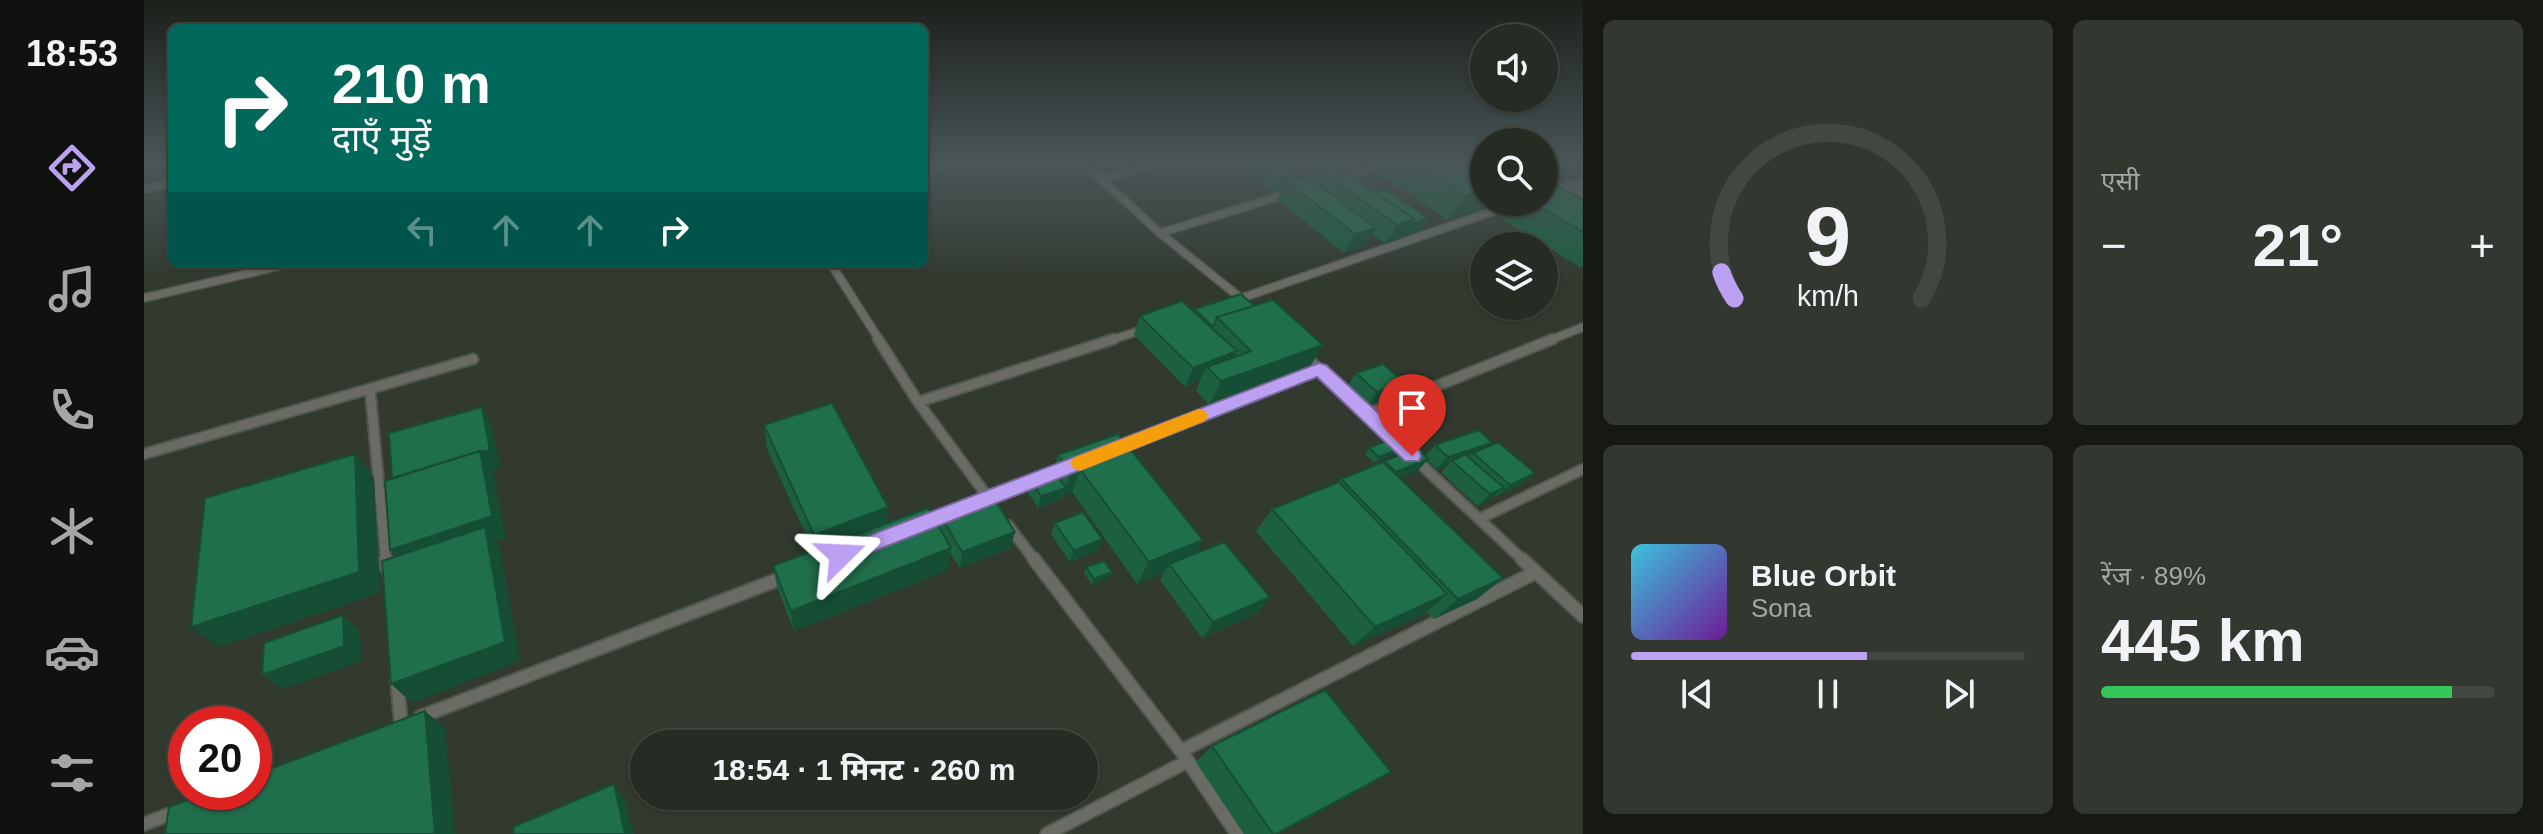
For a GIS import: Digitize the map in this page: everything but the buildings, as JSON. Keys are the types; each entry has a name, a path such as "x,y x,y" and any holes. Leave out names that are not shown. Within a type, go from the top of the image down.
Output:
{"lane":[{"path":"1127,203 1252,308"},
{"path":"1160,233 1258,203"},
{"path":"1226,303 1479,216"},
{"path":"144,298 271,268"},
{"path":"834,268 918,402 988,499 1185,756 1237,834"},
{"path":"918,402 1152,326"},
{"path":"1367,414 1583,327"},
{"path":"1297,349 1583,616"},
{"path":"144,454 473,359"},
{"path":"1104,454 1319,369"},
{"path":"370,389 388,581"},
{"path":"1479,519 1583,469"},
{"path":"974,504 1046,476"},
{"path":"386,730 797,572"},
{"path":"1047,834 1185,756 1536,572"},
{"path":"395,661 401,724"},
{"path":"144,824 180,810"}],"slow traffic":[{"path":"1080,463 1199,416"}],"route":[{"path":"841,555 1319,369 1412,456"}]}
